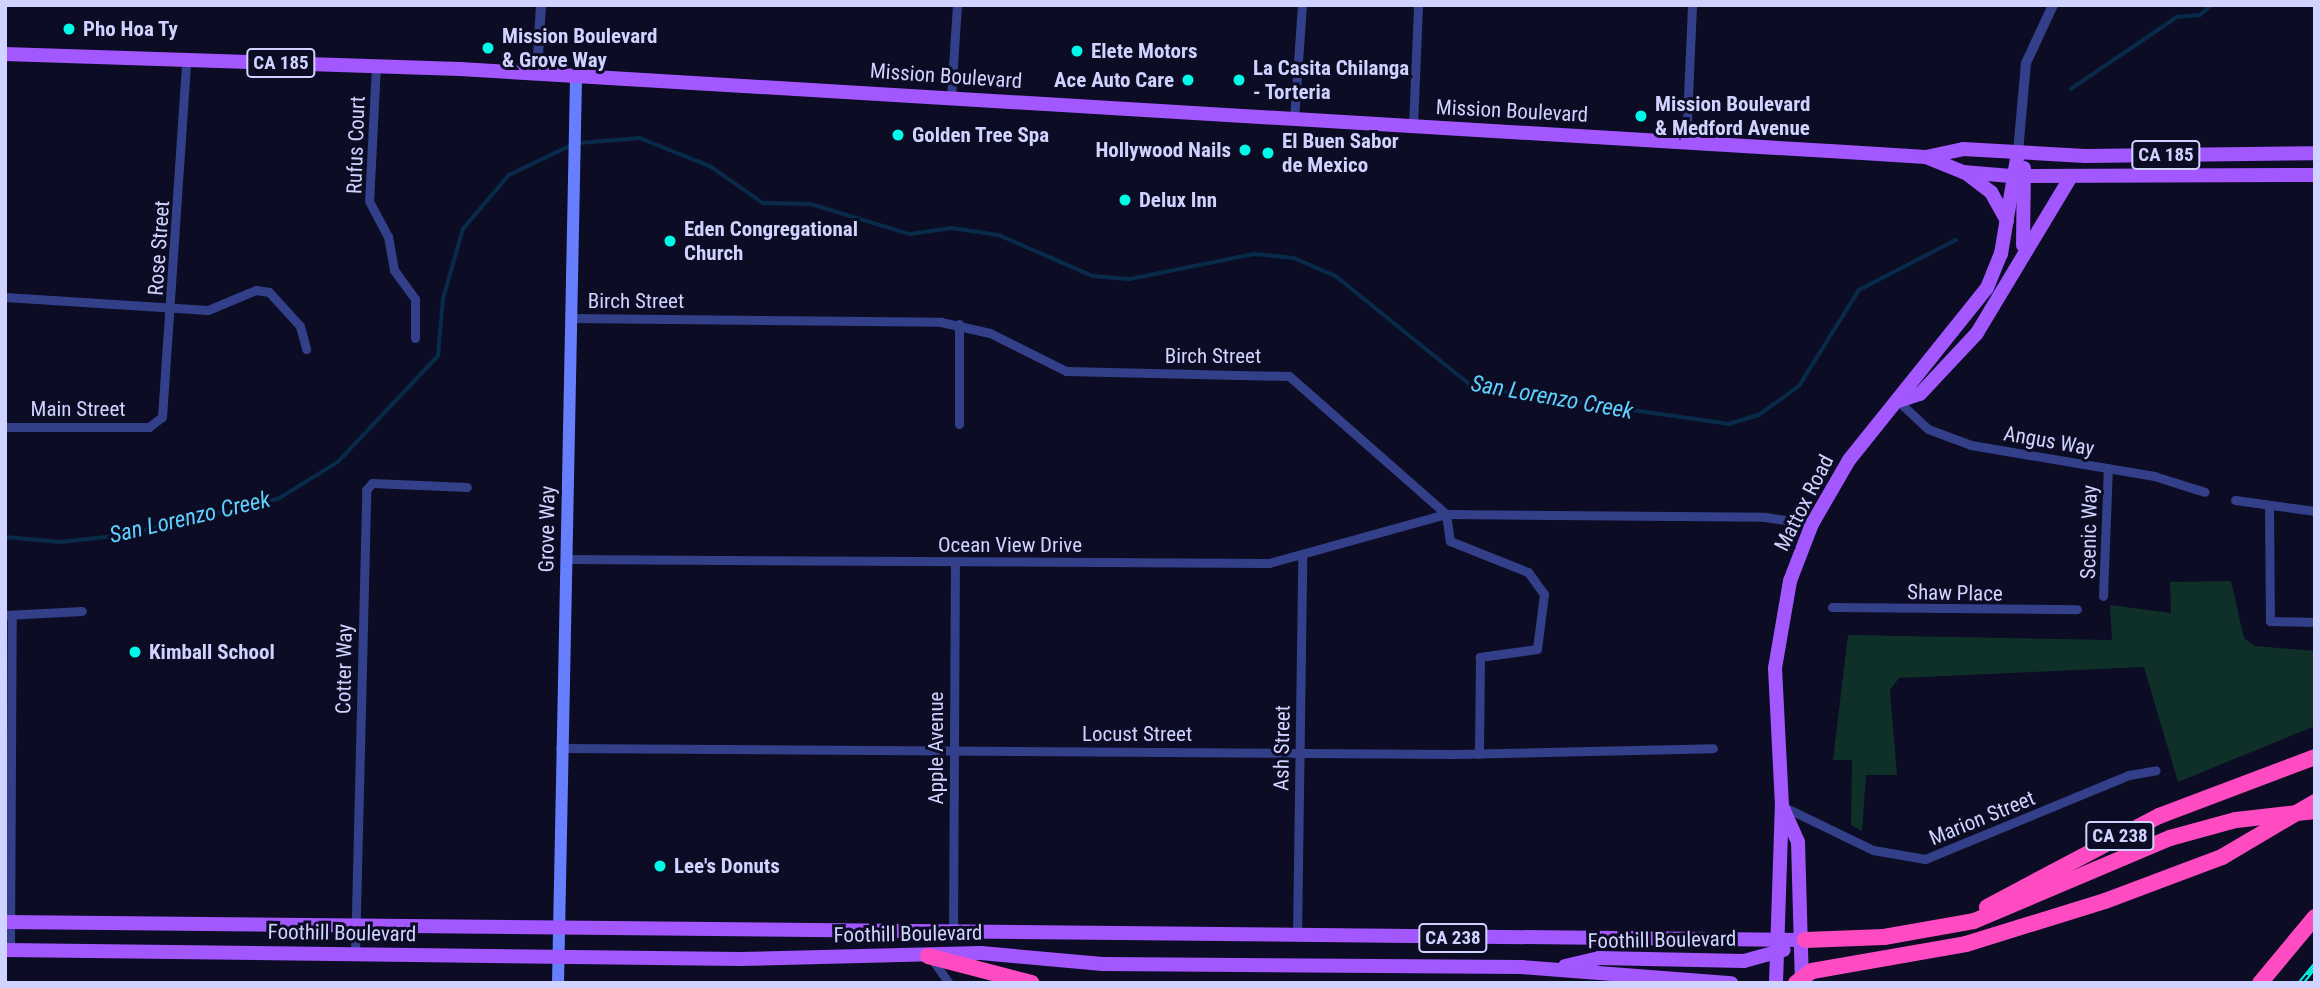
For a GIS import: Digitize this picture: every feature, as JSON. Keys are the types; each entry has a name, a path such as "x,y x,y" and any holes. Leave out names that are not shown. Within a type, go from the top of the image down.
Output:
{"highway":[{"name":"CA 238","path":"1805,940 1932,929 2003,899 2159,816 2315,757"},
{"path":"1800,980 1978,940 2184,873 2244,846 2315,802"},
{"path":"1932,929 1998,913 2135,853 2236,820 2315,811"},
{"path":"1916,952 2047,903 2114,872 2135,853"},
{"path":"2260,983 2315,917"},
{"path":"928,956 1005,983"},
{"path":"928,956 1032,983"}],"main road":[{"name":"Mission Boulevard","path":"5,54 186,65 376,65 951,97 1926,157 1963,149 2018,152 2315,153"},
{"name":"Grove Way","path":"558,983 560,748 576,77"},
{"name":"Mattox Road","path":"2018,152 2027,176 2020,260"},
{"name":"Mattox Road","path":"1776,983 1782,806 1776,655 1790,581 1812,524 1849,460 1978,304 2001,254 2011,176 2018,152"},
{"name":"Mission Boulevard","path":"1926,157 1963,172 2011,176 2070,178 2315,175"},
{"path":"1963,172 1991,192 2007,221"},
{"name":"Mattox Road","path":"1898,401 1920,394 1977,333 2070,178"},
{"path":"1782,806 1798,842 1805,940 1800,980"},
{"name":"Foothill Boulevard","path":"8,922 1297,937 1779,946"},
{"name":"CA 238","path":"1779,946 1805,940"},
{"name":"Foothill Boulevard","path":"8,950 558,956 928,956 1558,969 1598,958 1744,961 1779,946"},
{"path":"1558,969 1731,983"}],"street":[{"path":"537,74 541,5"},
{"path":"951,97 957,5"},
{"path":"1294,119 1302,5"},
{"path":"1413,126 1418,5"},
{"path":"1686,143 1692,5"},
{"path":"2018,152 2026,63 2053,5"},
{"name":"Rose Street","path":"149,425 165,411 186,65"},
{"name":"Rufus Court","path":"376,65 369,201 388,236 394,270 415,299 415,338"},
{"path":"5,297 208,310 256,290 270,292 300,326 306,349"},
{"name":"Birch Street","path":"572,318 959,324 1066,371 1297,379 1446,514"},
{"path":"958,424 959,324"},
{"name":"Angus Way","path":"1898,401 1940,435 2108,468 2205,492"},
{"name":"Main Street","path":"5,427 149,425"},
{"name":"Scenic Way","path":"2103,596 2108,468"},
{"name":"Cotter Way","path":"355,954 366,490 372,483 467,487"},
{"path":"2235,500 2315,512"},
{"path":"2269,507 2270,621 2315,622"},
{"path":"1479,754 1480,657 1536,649 1543,639 1544,594 1528,572 1450,541 1446,514 1765,517 1812,524"},
{"name":"Ocean View Drive","path":"566,559 955,562 1302,558 1446,514"},
{"name":"Ash Street","path":"1297,937 1302,558"},
{"name":"Apple Avenue","path":"953,934 955,562"},
{"name":"Shaw Place","path":"1832,607 2077,610"},
{"path":"8,950 8,615 82,611"},
{"name":"Locust Street","path":"560,748 1479,754 1713,748"},
{"name":"Marion Street","path":"1782,806 1882,853 1925,859 2129,775 2157,770"},
{"path":"928,956 949,983"}],"green space":[{"path":"2231,581 2244,638 2255,646 2315,651 2315,726 2178,782 2144,667 1899,678 1890,690 1897,775 1866,775 1862,831 1851,825 1852,760 1833,760 1848,635 2112,640 2110,605 2171,613 2170,582"}],"waterway":[{"name":"San Lorenzo Creek","path":"2071,89 2177,17 2200,15 2212,5"},
{"name":"San Lorenzo Creek","path":"579,143 640,138 710,166 763,203 811,204 910,234 952,228 999,235 1093,276 1130,279 1254,254 1294,258 1336,276 1473,387 1729,424 1759,415 1799,386 1859,290 1956,240"},
{"name":"San Lorenzo Creek","path":"5,537 60,542 124,535 278,499 338,462 438,356 443,299 463,229 509,175 572,145"}],"railway":[{"path":"2301,983 2315,966"}],"place":[{"name":"Pho Hoa Ty","path":"69,29"},
{"name":"Mission Boulevard & Grove Way","path":"488,48"},
{"name":"Elete Motors","path":"1077,51"},
{"name":"Ace Auto Care","path":"1188,80"},
{"name":"La Casita Chilanga - Torteria","path":"1239,80"},
{"name":"Mission Boulevard & Medford Avenue","path":"1641,116"},
{"name":"Golden Tree Spa","path":"898,135"},
{"name":"Hollywood Nails","path":"1245,150"},
{"name":"El Buen Sabor de Mexico","path":"1268,153"},
{"name":"Delux Inn","path":"1125,200"},
{"name":"Eden Congregational Church","path":"670,241"},
{"name":"Kimball School","path":"135,652"},
{"name":"Lee's Donuts","path":"660,866"}]}
